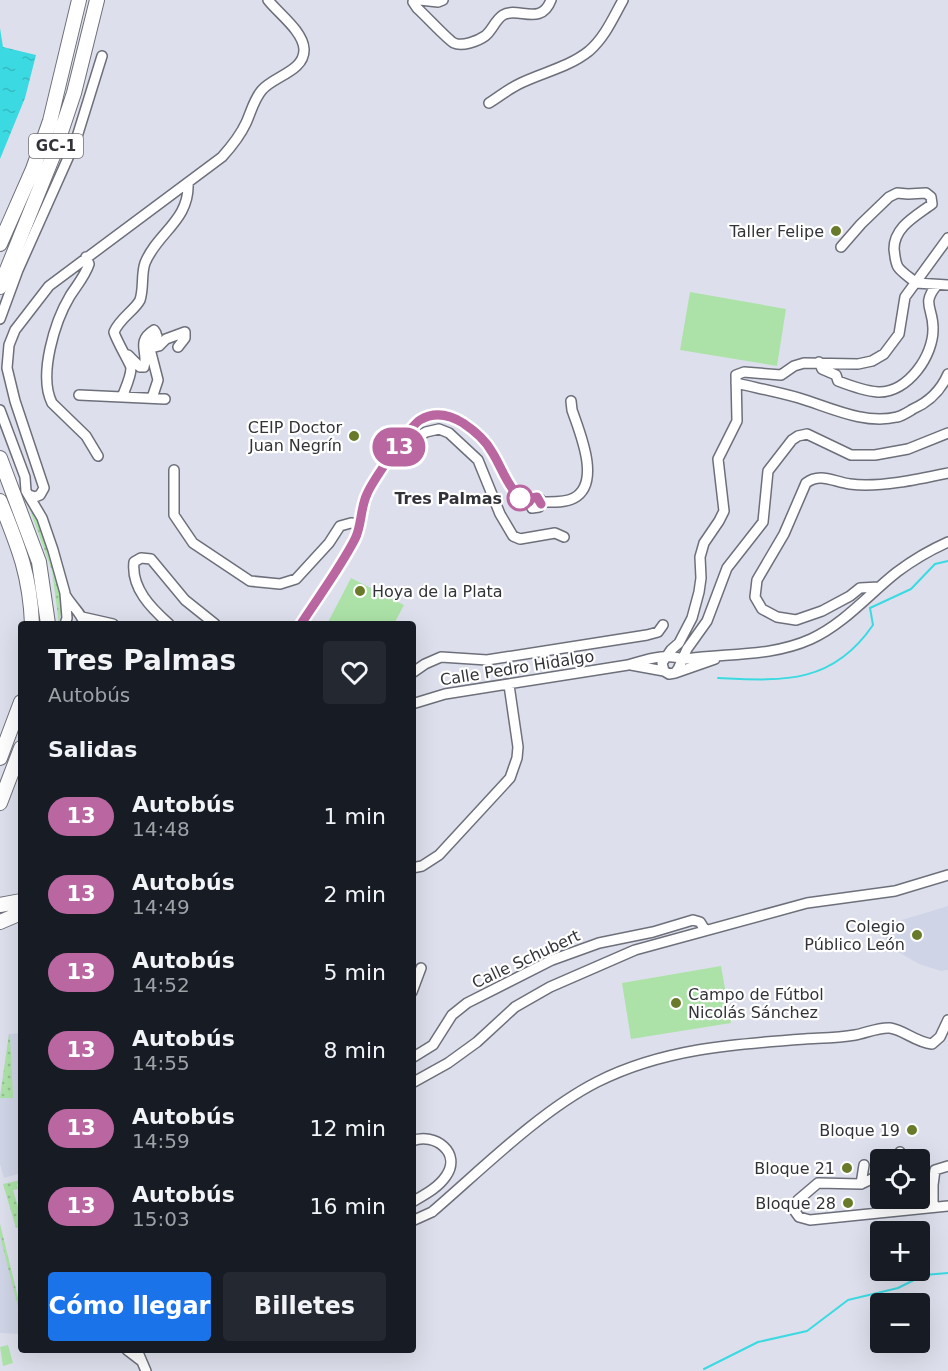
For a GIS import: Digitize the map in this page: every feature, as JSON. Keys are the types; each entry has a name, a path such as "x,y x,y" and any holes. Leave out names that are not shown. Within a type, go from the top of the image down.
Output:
{"highway":[{"name":"GC-1","path":"0,244 33,169 50,121 79,0"},
{"name":"GC-1","path":"0,286 53,156 74,93 97,0"},
{"path":"0,458 30,486 39,540 63,621"},
{"path":"30,486 48,621"},
{"path":"0,501 27,577 32,621"},
{"path":"0,758 18,710"},
{"path":"0,803 18,756"},
{"path":"0,816 18,777"},
{"path":"0,907 18,902"},
{"path":"0,907 18,908"},
{"path":"0,922 18,915"},
{"path":"0,927 18,920"}],"street":[{"path":"30,486 36,466 8,368 9,345 15,330 49,286 222,157 237,140 262,90 275,78 295,68 301,60 304,49 300,38 268,0"},
{"path":"443,0 438,2 417,1 417,8 453,43 464,45 486,36 501,16 508,13 534,15 545,10 551,0"},
{"path":"489,103 521,83 560,68 591,49 605,33 623,0"},
{"path":"0,320 18,270 76,140 102,56"},
{"path":"122,397 131,370 114,332 119,321 140,300 145,264 183,209 189,196 188,183"},
{"path":"841,247 889,196 897,193 926,193 931,197 932,204 897,234 894,242 895,257 899,268 916,283 948,285"},
{"path":"676,662 679,643 692,618 699,592 700,557 704,543 724,511 718,459 737,420 736,375 744,372 781,375 794,366 819,362 858,364 872,361 884,354 899,334 904,297 948,238"},
{"path":"86,257 89,264 86,272 63,309 53,339 48,369 49,397 52,403 86,436 98,456"},
{"path":"819,362 822,369 836,375 838,381 880,392 912,378 921,368 933,338 927,301 937,285"},
{"path":"117,341 140,367 144,367 146,363 144,341 147,334 154,330 156,333"},
{"path":"156,333 155,346 159,346 166,339 185,332 185,338 178,346"},
{"path":"152,398 158,380 149,345 156,333"},
{"path":"736,383 795,397 859,417 880,419 897,417 932,398 944,384 948,374"},
{"path":"79,395 165,399"},
{"path":"303,621 356,537 361,509 367,494 397,448 419,421 445,414 476,431 484,440 512,489 522,499 529,502 535,497 540,498 541,502 566,500 575,497 583,489 587,479 585,451 572,410 572,401"},
{"path":"0,410 42,518 65,593 82,618"},
{"path":"397,448 426,432 439,429 449,433 478,460 500,514 513,536 520,539 555,533 564,537"},
{"path":"676,662 706,621 727,568 763,522 768,471 792,440 807,434 851,455 875,455 908,449 948,433"},
{"path":"174,470 174,515 193,543 250,581 280,584 296,579 329,543 340,526 351,523 359,524"},
{"path":"879,587 860,588 822,611 796,620 777,617 762,609 755,597 757,580 784,534 806,483 813,478 852,484 925,478 948,473"},
{"path":"30,486 44,488 42,518"},
{"path":"628,665 664,671 662,663 785,648 812,638 847,615 919,556 948,542"},
{"path":"166,621 149,605 133,572 134,562 141,558 151,559 185,600 211,621"},
{"path":"63,621 65,593"},
{"path":"64,621 71,614 99,621"},
{"path":"416,670 425,663 441,657 487,660 658,632 663,625"},
{"path":"676,662 708,655 727,655"},
{"name":"Calle Pedro Hidalgo","path":"416,703 445,694 628,665 654,658 676,662"},
{"path":"416,867 439,855 510,778 518,747 509,685"},
{"path":"416,1081 448,1063 477,1042 515,1007 550,987 635,950 807,903 895,891 948,875"},
{"name":"Calle Schubert","path":"416,1056 433,1045 452,1016 467,1003 552,960 599,943 653,932 693,920 700,922 705,930"},
{"path":"416,981 421,968"},
{"path":"416,1220 432,1212 559,1106 596,1083 640,1064 712,1047 853,1036 891,1028 920,1042 932,1044 940,1037 948,1020"},
{"path":"416,1140 435,1140 447,1149 450,1161 448,1174 438,1186 416,1200"},
{"path":"861,1184 864,1165"},
{"path":"933,1207 935,1170 948,1166"},
{"path":"870,1180 861,1184 818,1183 798,1200 794,1210 799,1217 810,1220 948,1206"},
{"path":"130,1353 144,1366"}],"shaded area":[{"name":"Colegio Público León","path":"948,906 948,970 941,971 919,964 886,945 885,925"},
{"path":"18,1033 18,1174 4,1178 0,1164 0,1095 9,1034"},
{"path":"0,1224 18,1297 18,1334 0,1333"}],"green space":[{"path":"690,292 786,309 777,366 680,350"},
{"path":"25,496 43,528 60,588 62,604 59,621 52,571"},
{"name":"Hoya de la Plata","path":"351,578 404,605 396,621 329,621"},
{"name":"Campo de Fútbol Nicolás Sánchez","path":"721,966 731,1023 631,1039 622,983"},
{"path":"9,1034 13,1098 0,1098"},
{"path":"18,1181 18,1189 13,1190 18,1207 18,1227 16,1228 3,1184"},
{"path":"0,1224 18,1298 18,1307 0,1236"},
{"path":"8,1345 13,1363 3,1366 0,1347"}],"water":[{"path":"0,28 3,47 36,55 25,98 0,159"}],"waterway":[{"path":"718,678 784,678 823,669 857,645 873,625 870,608 911,589 935,564 948,561"},
{"path":"704,1369 758,1342 807,1331 848,1300 898,1288 924,1275 948,1273"}],"bus line":[{"name":"13","path":"303,621 356,537 361,509 375,480 419,421 445,414 476,431 492,451 512,489 522,499 529,502 532,498 540,498 541,504"}],"place":[{"name":"Taller Felipe","path":"836,231"},
{"name":"CEIP Doctor Juan Negrín","path":"354,436"},
{"name":"Tres Palmas","path":"520,498"},
{"name":"Hoya de la Plata","path":"360,591"},
{"name":"Colegio Público León","path":"917,935"},
{"name":"Campo de Fútbol Nicolás Sánchez","path":"676,1003"},
{"name":"Bloque 19","path":"912,1130"},
{"name":"Bloque 21","path":"847,1168"},
{"name":"Bloque 28","path":"848,1203"}]}
